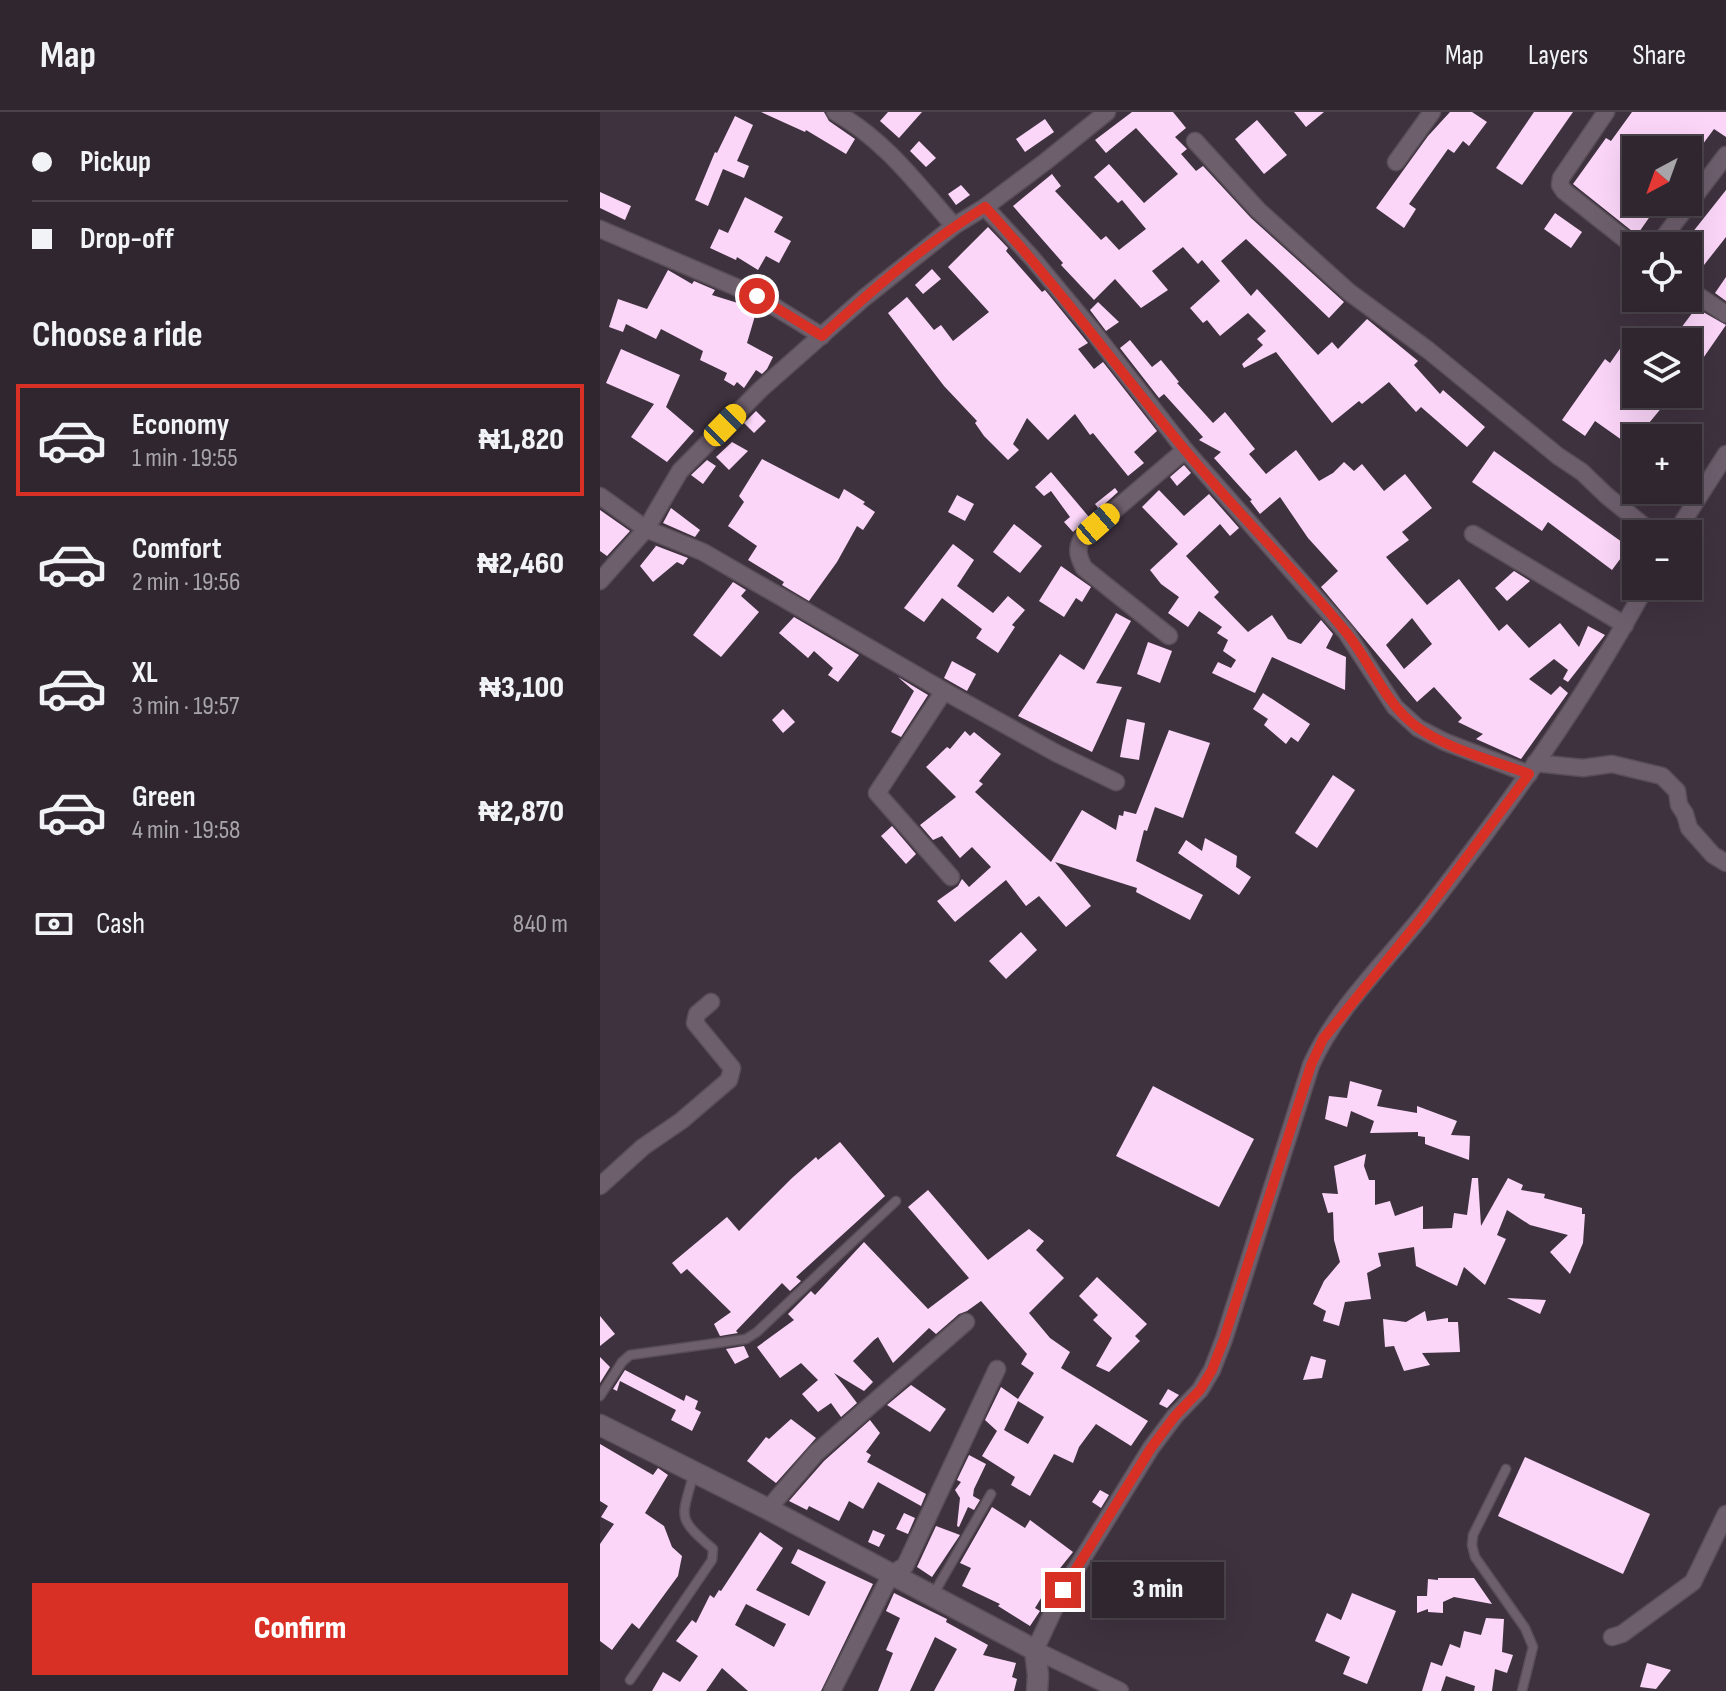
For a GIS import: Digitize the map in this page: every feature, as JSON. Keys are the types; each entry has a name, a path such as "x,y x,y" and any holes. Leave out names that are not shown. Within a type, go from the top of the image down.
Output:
{"street":[{"path":"835,112 864,129 887,148 954,226"},
{"path":"600,581 646,529 680,471 761,389 864,298 954,226 985,207 1107,112"},
{"path":"1396,162 1432,112"},
{"path":"1606,112 1561,178 1560,185 1622,237"},
{"path":"1195,141 1258,210 1349,292 1582,472 1637,520"},
{"path":"1668,232 1726,155"},
{"path":"985,207 1061,293 1185,450 1346,632 1395,707 1418,728 1445,742 1532,768 1583,768 1612,764 1662,776 1677,791 1679,805 1689,828 1713,855 1726,863"},
{"path":"600,229 757,296 822,336"},
{"path":"1702,298 1726,314"},
{"path":"1169,636 1084,568 1077,548 1082,538 1185,450"},
{"path":"1684,520 1726,454"},
{"path":"600,496 646,529 703,552 944,691 1056,753 1116,782"},
{"path":"1473,534 1625,625"},
{"path":"1037,1691 1035,1650 1063,1590 1151,1448 1200,1390 1212,1370 1311,1065 1323,1039 1419,921 1532,768 1638,600"},
{"path":"944,691 877,793 951,877"},
{"path":"600,1186 643,1147 681,1121 729,1080 732,1068 695,1023 697,1014 711,1002"},
{"path":"768,1509 816,1453 966,1322"},
{"path":"832,1691 891,1574 905,1566 997,1369"},
{"path":"600,1425 1120,1691"},
{"path":"1612,1637 1622,1634 1693,1582 1726,1514"}],"lane":[{"path":"600,1396 630,1355 746,1339 757,1332 896,1201"},
{"path":"1506,1469 1473,1535 1472,1545 1475,1557 1525,1628 1533,1647 1522,1691"},
{"path":"630,1680 712,1560 713,1549 688,1527 683,1514 694,1472"},
{"path":"932,1595 991,1494"}],"building":[{"path":"761,112 824,112 829,121 855,139 846,154 806,130"},
{"path":"888,112 922,112 899,138 880,121"},
{"path":"1132,112 1173,112 1186,128 1175,137 1187,149 1181,154 1196,171 1203,166 1251,218 1344,302 1329,318 1246,239 1221,261 1251,296 1257,289 1318,355 1332,342 1338,349 1367,319 1418,361 1414,365 1440,394 1443,390 1485,427 1467,447 1421,407 1416,412 1389,382 1332,423 1276,352 1244,368 1242,364 1263,345 1257,339 1266,331 1248,313 1220,336 1207,320 1203,323 1190,308 1220,281 1202,260 1198,264 1183,247 1152,271 1168,290 1141,308 1115,279 1094,300 1013,206 1052,174 1061,186 1055,191 1101,240 1106,236 1119,250 1146,229 1122,200 1118,203 1094,177 1109,164 1144,203 1178,174 1136,128 1106,153 1095,140"},
{"path":"1294,112 1324,112 1306,127"},
{"path":"1450,112 1472,112 1487,122 1469,146 1463,141 1454,153 1448,149 1409,204 1416,209 1404,228 1376,208 1428,136"},
{"path":"1534,112 1573,112 1522,185 1496,168"},
{"path":"1632,112 1726,112 1726,137 1714,129 1702,145 1702,136 1622,136 1622,216 1650,216 1639,232 1633,232 1573,184 1606,138 1611,141"},
{"path":"735,116 753,125 737,161 749,166 744,178 723,169 708,206 695,200 715,152"},
{"path":"1045,119 1054,132 1025,152 1016,139"},
{"path":"1257,120 1287,155 1264,174 1235,139"},
{"path":"919,141 936,158 926,167 910,151"},
{"path":"961,185 970,195 956,205 948,194"},
{"path":"1726,190 1726,237 1702,268 1702,232 1693,232"},
{"path":"600,192 631,206 625,220 600,208"},
{"path":"745,197 783,217 774,232 791,241 779,263 766,256 758,270 737,257 736,260 710,248 719,229 728,233"},
{"path":"1555,213 1582,232 1571,248 1544,229"},
{"path":"988,227 1088,343 1078,349 1094,369 1103,362 1157,431 1134,452 1144,463 1128,476 1075,414 1048,440 1027,418 1013,444 1019,450 1008,460 984,436 975,423 977,421 944,386 888,313 907,297 934,330 941,325 953,341 989,312 948,267"},
{"path":"932,269 941,279 923,294 915,285"},
{"path":"668,270 692,284 694,281 715,290 712,295 757,309 747,343 773,357 767,369 762,374 756,370 744,388 737,382 734,386 724,380 727,373 700,360 703,351 661,329 656,339 626,324 623,332 609,327 618,299 647,309"},
{"path":"1726,277 1726,301 1715,293"},
{"path":"1098,302 1119,322 1106,331 1090,310"},
{"path":"1702,311 1726,325 1702,360 1702,328 1681,328 1693,312"},
{"path":"1130,340 1152,367 1161,360 1213,423 1225,412 1255,449 1249,454 1266,474 1296,450 1319,481 1344,462 1354,471 1362,464 1384,491 1405,474 1432,508 1402,532 1409,540 1386,557 1427,605 1459,579 1499,631 1507,624 1529,648 1560,623 1579,647 1588,626 1605,635 1568,682 1563,679 1568,670 1554,659 1529,679 1551,695 1560,686 1568,693 1521,759 1476,739 1483,734 1458,722 1462,718 1434,687 1417,702 1321,587 1338,571 1308,538 1280,497 1260,514 1252,500 1214,458 1221,452 1199,440 1203,437 1164,394 1159,398 1120,348","holes":["1412,618 1432,644 1404,669 1386,645"]},
{"path":"1622,346 1622,408 1661,408 1651,424 1622,424 1622,440 1595,421 1585,436 1562,420 1605,359 1610,363"},
{"path":"621,349 680,375 666,407 694,431 667,462 631,437 654,404 606,383"},
{"path":"756,411 766,421 754,433 744,423"},
{"path":"732,442 748,451 729,470 716,457"},
{"path":"1494,451 1622,542 1622,556 1612,570 1548,522 1542,531 1472,482"},
{"path":"762,459 839,499 844,489 875,512 863,530 857,526 837,562 809,601 748,560 757,546 728,526 744,502 739,496"},
{"path":"707,460 716,466 703,484 691,475"},
{"path":"1184,465 1191,473 1177,486 1170,477"},
{"path":"1051,472 1089,517 1073,532 1064,522 1070,517 1051,491 1044,496 1035,487"},
{"path":"1115,488 1118,492 1099,509 1095,504"},
{"path":"1159,490 1184,516 1209,494 1239,528 1230,536 1220,524 1186,556 1219,592 1214,597 1248,632 1272,615 1288,639 1301,644 1321,620 1333,634 1326,648 1346,657 1345,690 1272,657 1255,693 1212,673 1218,662 1231,668 1236,660 1223,651 1228,640 1217,633 1222,627 1199,611 1188,627 1168,613 1179,597 1161,584 1150,570 1178,544 1142,507"},
{"path":"957,495 974,504 965,521 948,512"},
{"path":"671,508 700,530 695,537 663,523"},
{"path":"600,510 630,531 607,556 600,551"},
{"path":"1014,524 1042,546 1020,573 993,552"},
{"path":"953,544 974,560 957,586 993,613 1008,596 1025,610 1012,625 1015,627 998,653 976,638 982,629 942,598 924,622 904,608"},
{"path":"654,545 688,558 683,565 677,562 653,582 640,566"},
{"path":"1061,566 1091,587 1082,602 1076,598 1064,617 1039,601"},
{"path":"1514,571 1530,581 1507,601 1495,588"},
{"path":"733,582 746,590 741,596 759,612 721,657 693,635"},
{"path":"1116,613 1131,621 1096,683 1122,687 1092,752 1018,716 1060,654 1084,670"},
{"path":"794,617 859,655 838,682 828,675 833,668 814,651 808,658 779,633"},
{"path":"1148,642 1172,651 1160,683 1137,674"},
{"path":"952,661 976,674 967,691 944,678"},
{"path":"898,677 928,695 901,737 891,732 914,691"},
{"path":"1263,693 1310,724 1298,742 1291,737 1286,744 1264,725 1268,719 1253,709"},
{"path":"783,709 795,722 783,733 772,720"},
{"path":"1127,719 1145,723 1139,760 1120,757"},
{"path":"1169,730 1210,743 1183,818 1155,807 1147,831 1144,830 1136,861 1203,895 1190,920 1136,892 1137,888 1055,862 1091,906 1066,927 1039,896 1026,906 1006,880 955,922 937,901 958,886 962,879 969,887 991,867 972,847 960,858 942,836 933,840 920,825 956,797 926,767 947,747 950,749 965,731 970,736 974,732 1001,754 979,781 983,784 975,792 1051,862 1082,810 1116,830 1119,815 1123,816 1124,811 1136,814"},
{"path":"1333,775 1355,790 1317,848 1295,833"},
{"path":"892,826 916,854 906,864 881,836"},
{"path":"1205,838 1237,856 1236,867 1251,877 1239,895 1178,853 1186,840 1202,851"},
{"path":"1021,932 1037,950 1006,979 989,961"},
{"path":"1350,1081 1382,1090 1377,1106 1417,1113 1417,1106 1457,1121 1451,1135 1470,1136 1469,1160 1425,1144 1425,1137 1418,1136 1418,1132 1370,1133 1374,1121 1351,1111 1347,1127 1325,1119 1329,1096 1347,1098"},
{"path":"1153,1086 1254,1139 1219,1207 1116,1156"},
{"path":"840,1142 885,1196 796,1277 801,1281 790,1291 782,1283 736,1331 738,1333 720,1336 714,1324 731,1312 687,1269 681,1274 672,1263 727,1217 739,1231 792,1178"},
{"path":"1366,1154 1364,1166 1369,1180 1375,1180 1375,1205 1390,1201 1395,1216 1423,1206 1423,1229 1452,1228 1454,1213 1467,1215 1472,1178 1478,1178 1481,1226 1508,1178 1523,1185 1521,1190 1545,1194 1544,1198 1582,1208 1582,1214 1585,1214 1583,1243 1570,1274 1550,1252 1568,1235 1530,1225 1507,1210 1497,1235 1506,1239 1485,1285 1464,1267 1457,1286 1416,1266 1414,1247 1378,1253 1381,1266 1367,1273 1371,1299 1345,1302 1339,1326 1323,1321 1326,1311 1313,1304 1324,1281 1340,1262 1334,1240 1333,1212 1328,1213 1322,1193 1338,1194 1334,1166"},
{"path":"928,1190 988,1260 1029,1229 1044,1241 1036,1250 1064,1278 1029,1313 1050,1338 1070,1352 1061,1368 1148,1421 1131,1446 1096,1424 1079,1447 1073,1463 1054,1454 1030,1496 1011,1485 1015,1477 982,1456 997,1431 985,1420 1001,1387 1018,1399 1034,1373 1021,1364 1027,1354 981,1301 959,1314 936,1334 929,1328 893,1363 878,1337 874,1340 853,1361 873,1382 864,1391 834,1373 857,1403 841,1417 831,1403 818,1412 802,1394 818,1380 801,1363 780,1378 757,1347 794,1320 788,1314 811,1291 815,1295 864,1242 928,1309 969,1278 908,1207","holes":["1018,1401 1044,1417 1028,1444 1004,1430"]},
{"path":"1097,1277 1147,1324 1135,1336 1140,1341 1109,1372 1096,1366 1112,1338 1093,1320 1098,1315 1079,1296"},
{"path":"1507,1298 1546,1300 1540,1314"},
{"path":"1425,1311 1427,1321 1448,1318 1448,1322 1458,1322 1460,1352 1422,1353 1430,1365 1404,1371 1394,1346 1385,1347 1383,1319 1406,1322"},
{"path":"600,1316 615,1334 600,1346"},
{"path":"744,1346 749,1357 735,1364 726,1349"},
{"path":"1311,1356 1326,1360 1322,1378 1303,1380"},
{"path":"600,1357 610,1367 600,1383"},
{"path":"625,1370 684,1401 686,1395 698,1401 695,1409 701,1412 692,1431 671,1420 676,1410 620,1381 617,1391 613,1389"},
{"path":"911,1385 946,1409 930,1432 887,1405"},
{"path":"1168,1389 1179,1395 1167,1408 1159,1404"},
{"path":"791,1419 816,1438 776,1483 747,1461 766,1437 769,1439"},
{"path":"870,1420 880,1433 866,1452 871,1455 867,1462 926,1494 921,1506 878,1482 863,1509 849,1501 839,1521 809,1506 807,1510 789,1501 824,1461"},
{"path":"600,1444 653,1475 658,1468 668,1475 645,1513 664,1526 672,1547 682,1556 678,1576 639,1629 632,1623 612,1650 600,1641 600,1544 614,1524 601,1517 608,1506 600,1501"},
{"path":"969,1455 986,1464 974,1489 973,1496 980,1500 974,1510 968,1507 959,1527 960,1498 955,1490 961,1482 957,1480"},
{"path":"1525,1457 1650,1514 1623,1574 1498,1516"},
{"path":"1100,1490 1109,1495 1101,1508 1092,1502"},
{"path":"992,1507 1025,1528 1030,1520 1073,1552 1035,1608 1040,1611 1030,1626 998,1606 1000,1604 962,1586 971,1568 960,1563"},
{"path":"904,1513 915,1518 908,1534 896,1529"},
{"path":"936,1526 960,1535 932,1577 917,1567"},
{"path":"873,1530 885,1535 879,1547 868,1542"},
{"path":"760,1532 783,1548 756,1590 809,1616 826,1582 791,1563 798,1549 873,1584 821,1691 748,1691 722,1668 706,1691 652,1691 663,1672 680,1682 698,1656 676,1641 692,1620 696,1623 710,1595 714,1598","holes":["746,1604 786,1624 774,1647 735,1625"]},
{"path":"1474,1578 1492,1604 1454,1597 1443,1602 1443,1613 1428,1612 1428,1609 1417,1613 1417,1596 1427,1596 1428,1579"},
{"path":"894,1593 947,1619 946,1622 988,1645 983,1655 1016,1663 1012,1677 1017,1679 1014,1691 934,1691 957,1649 935,1637 910,1691 878,1691 893,1653 886,1650 900,1618 886,1611"},
{"path":"1352,1593 1396,1611 1367,1684 1343,1674 1350,1657 1315,1641 1327,1613 1341,1620"},
{"path":"1486,1618 1504,1619 1502,1652 1513,1655 1507,1673 1495,1669 1492,1691 1474,1691 1475,1686 1446,1676 1441,1691 1422,1691 1431,1662 1442,1666 1450,1644 1460,1648 1464,1631 1481,1635"},
{"path":"1647,1663 1671,1670 1656,1689 1640,1687"}],"route":[{"path":"757,296 822,336 954,226 985,207 1091,329 1119,369 1185,450 1346,632 1395,707 1418,728 1445,742 1529,774 1419,921 1323,1039 1311,1065 1212,1370 1200,1390 1151,1448 1063,1590"}]}
